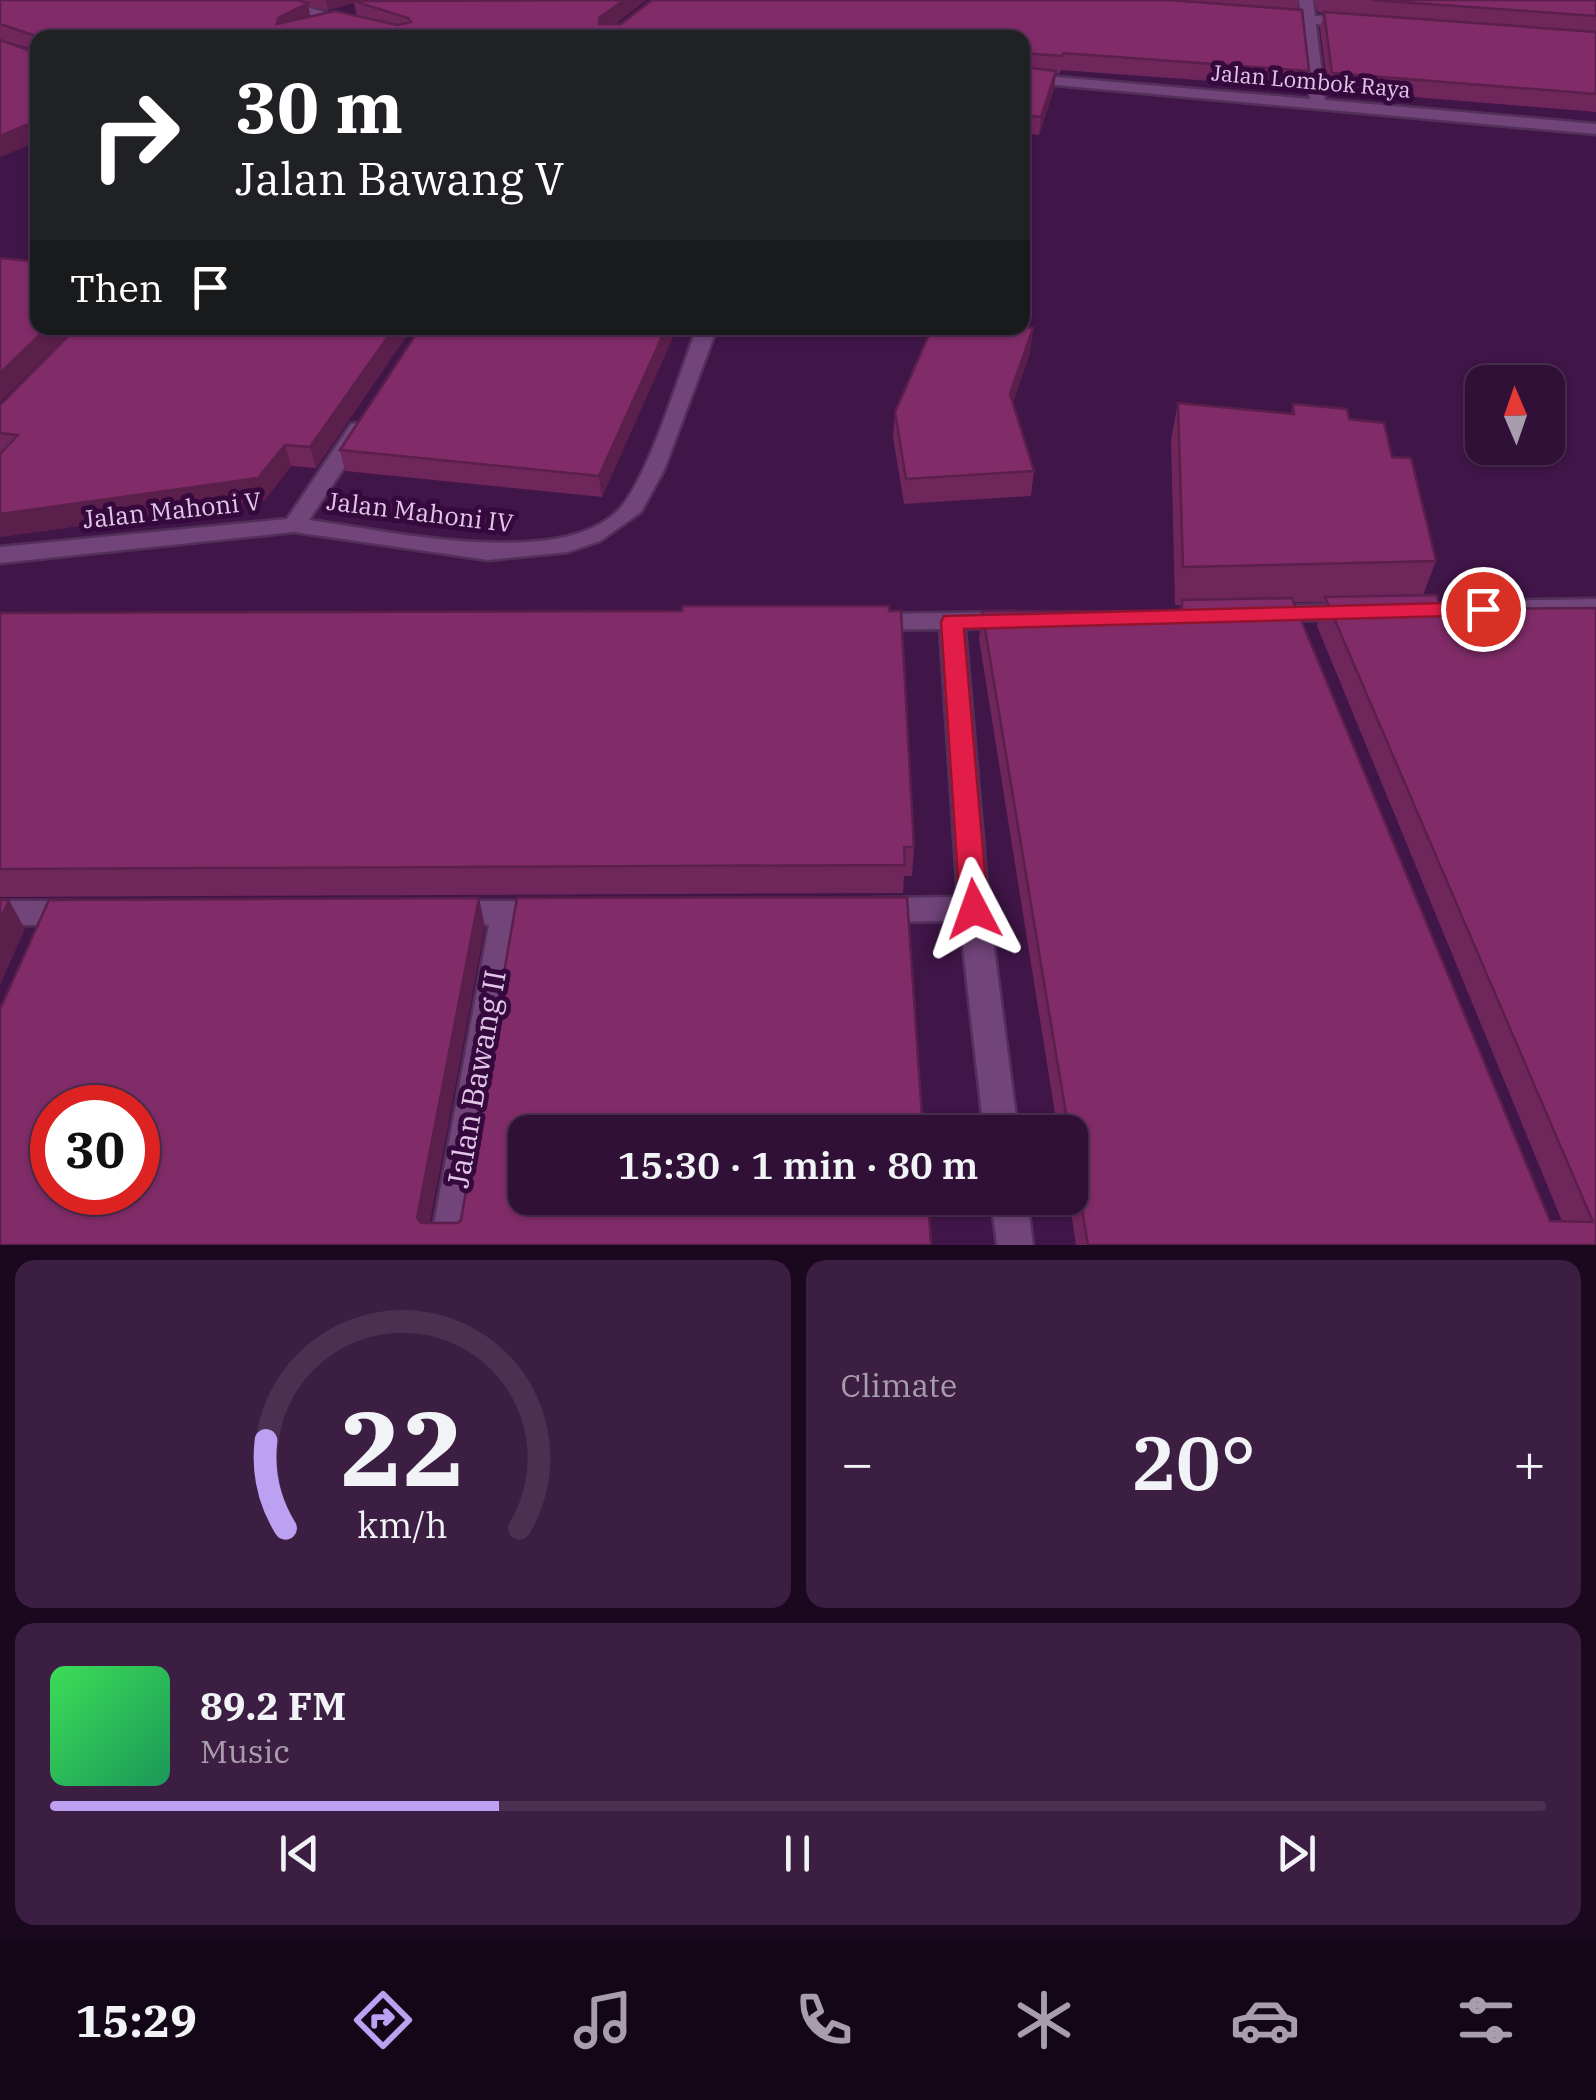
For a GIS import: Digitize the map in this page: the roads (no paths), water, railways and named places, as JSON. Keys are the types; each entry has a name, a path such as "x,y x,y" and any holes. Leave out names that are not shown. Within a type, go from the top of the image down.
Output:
{"street":[{"path":"269,0 374,30"},
{"path":"1306,0 1318,104"},
{"path":"306,30 362,6"},
{"path":"1250,15 1366,24"},
{"name":"Jalan Lombok Raya","path":"1030,79 1596,128"},
{"name":"Jalan Mahoni IV","path":"294,524 488,552 560,547 592,536 630,512 646,484 704,335"},
{"name":"Jalan Mahoni V","path":"0,555 294,524 372,408"},
{"path":"1464,610 1596,607"},
{"path":"1238,614 1389,611"},
{"path":"1295,613 1310,649"},
{"path":"853,622 1047,619"},
{"path":"952,622 974,909 999,1115"},
{"path":"838,910 974,909"},
{"path":"428,913 584,912"},
{"path":"0,913 112,913"},
{"path":"38,947 52,913"},
{"name":"Jalan Bawang II","path":"448,1245 506,913"},
{"path":"1011,1215 1014,1245"}]}
